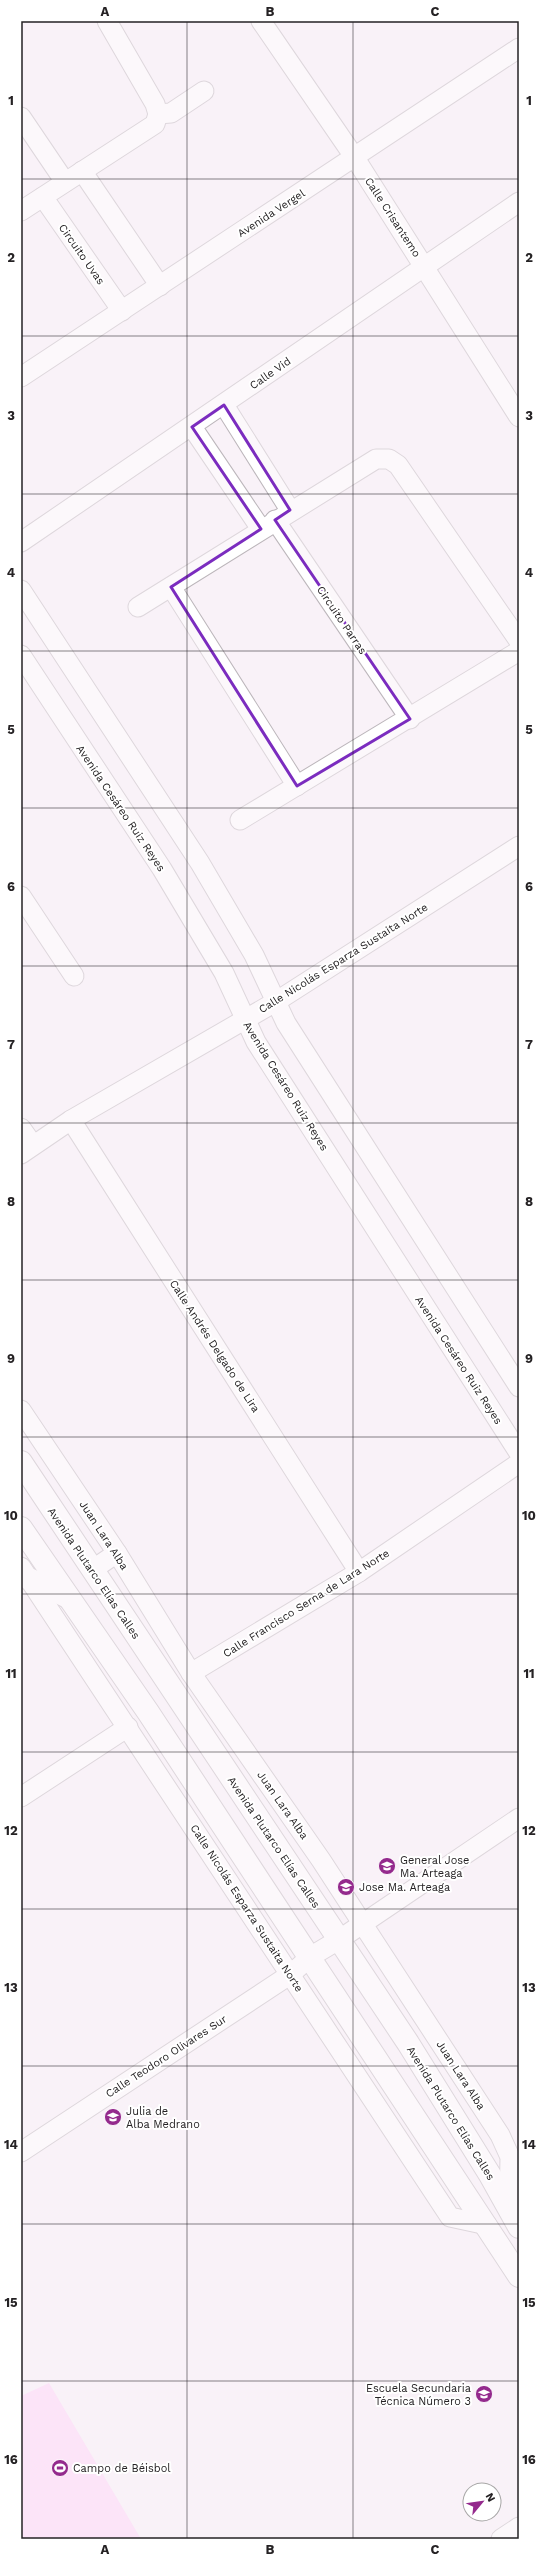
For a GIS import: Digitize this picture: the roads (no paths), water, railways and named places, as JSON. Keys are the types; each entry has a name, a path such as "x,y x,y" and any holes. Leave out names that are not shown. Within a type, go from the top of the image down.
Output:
{"main road":[{"name":"Avenida Plutarco Elías Calles","path":"21,1462 340,1939 490,2174 514,2219"},
{"path":"21,1528 148,1712 516,2267"},
{"path":"25,1573 68,1597"}],"street":[{"path":"21,211 154,124 158,114 154,104 108,21"},
{"name":"Calle Crisantemo","path":"261,21 355,158 425,266 519,417"},
{"name":"Avenida Vergel","path":"21,376 355,158 519,48"},
{"path":"158,114 171,113 204,91"},
{"path":"21,117 65,182"},
{"path":"82,171 160,286"},
{"name":"Circuito Uvas","path":"43,197 122,311"},
{"name":"Calle Vid","path":"21,542 224,405 519,202"},
{"path":"224,405 290,510"},
{"name":"Circuito Parras","path":"192,426 268,525 410,719"},
{"path":"138,607 290,510 376,459 393,462 519,641"},
{"path":"171,587 297,786"},
{"path":"21,590 200,863 254,955 277,1001 286,1023 519,1387"},
{"path":"240,820 410,719 519,651"},
{"name":"Avenida Cesáreo Ruiz Reyes","path":"21,655 162,869 224,973 244,1019 256,1042 519,1453"},
{"name":"Calle Nicolás Esparza Sustaita Norte","path":"27,1149 71,1120 277,1001 519,846"},
{"path":"21,896 74,976"},
{"name":"Calle Andrés Delgado de Lira","path":"71,1120 360,1572"},
{"path":"21,1128 27,1149"},
{"name":"Juan Lara Alba","path":"21,1410 117,1553 192,1673 321,1860 500,2135 515,2155 514,2219"},
{"name":"Calle Francisco Serna de Lara Norte","path":"192,1673 360,1572 519,1463"},
{"path":"92,1570 117,1553"},
{"name":"Calle Nicolás Esparza Sustaita Norte","path":"25,1573 291,1974 450,2218 487,2225"},
{"path":"21,1797 128,1727"},
{"name":"Calle Teodoro Olivares Sur","path":"21,2152 291,1974 310,1957 340,1939 519,1818"},
{"path":"501,2539 519,2527"}],"place":[{"name":"General Jose Ma. Arteaga","path":"387,1866"},
{"name":"Jose Ma. Arteaga","path":"346,1887"},
{"name":"Julia de Alba Medrano","path":"113,2117"},
{"name":"Escuela Secundaria Técnica Número 3","path":"484,2394"},
{"name":"Campo de Béisbol","path":"60,2468"}]}
